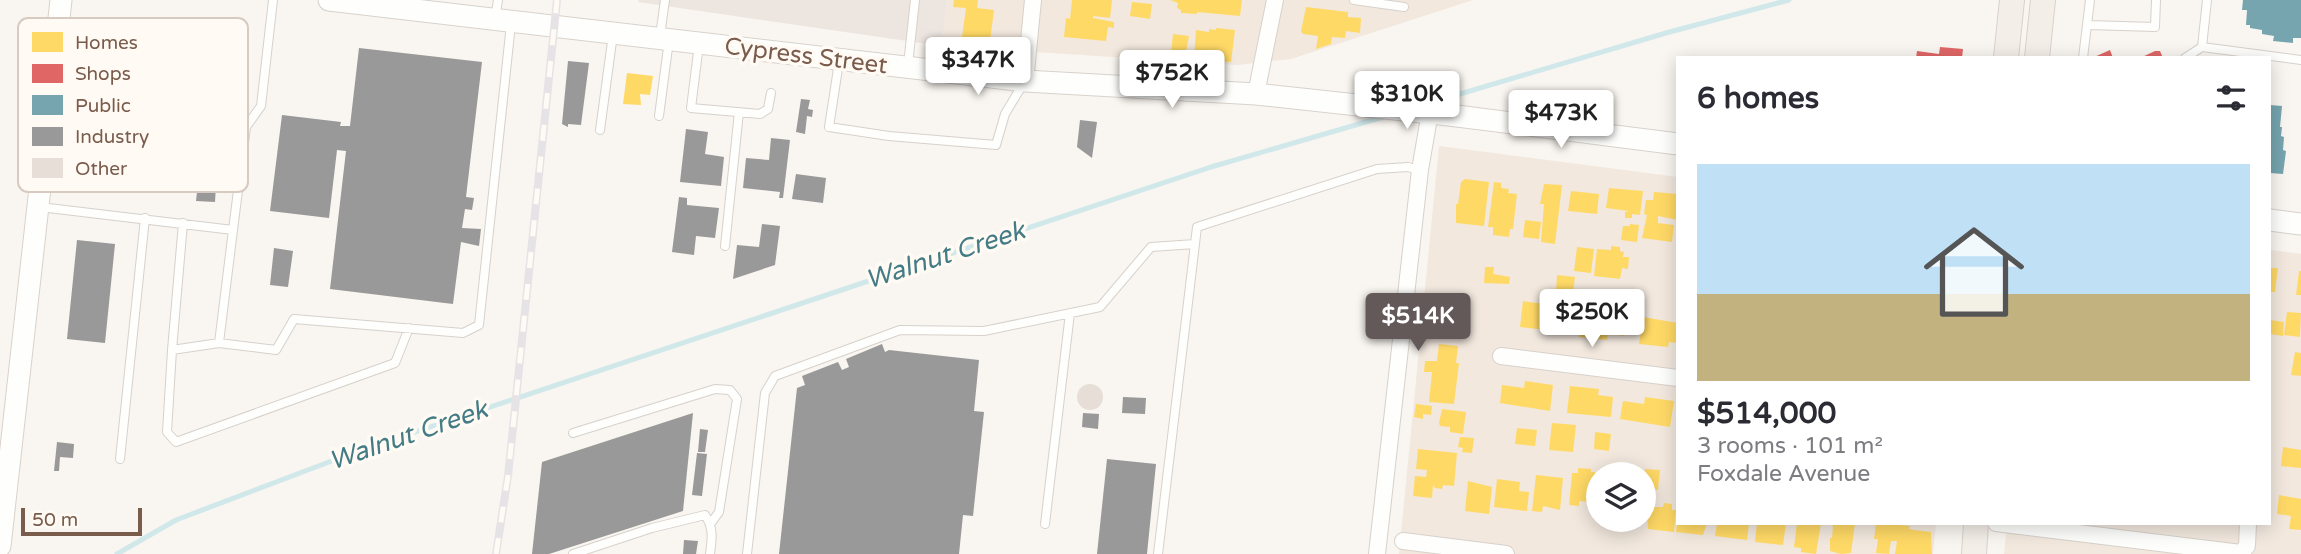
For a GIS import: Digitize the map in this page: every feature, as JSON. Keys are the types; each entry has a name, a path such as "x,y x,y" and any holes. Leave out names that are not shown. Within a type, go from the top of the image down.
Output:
{"main road":[{"path":"2006,56 2012,0"},
{"path":"2037,56 2043,0"},
{"path":"1973,554 1976,525"}],"street":[{"path":"59,18 61,0"},
{"name":"Cypress Street","path":"329,0 501,14 612,34 1025,81 1256,93 1676,144"},
{"path":"1025,81 1033,0"},
{"path":"1256,93 1275,0"},
{"path":"1377,554 1420,170 1424,148 1436,115"},
{"path":"0,546 40,192"},
{"path":"2271,220 2301,224"},
{"path":"1501,356 1676,378"},
{"path":"2012,525 2241,553 2247,546 2248,525"},
{"path":"1403,541 1506,554"}],"lane":[{"path":"248,124 261,106 272,0"},
{"path":"659,116 665,0"},
{"path":"907,68 915,0"},
{"path":"1354,0 1404,7"},
{"path":"2083,56 2090,0"},
{"path":"2088,25 2155,27 2156,0"},
{"path":"2202,47 2207,0"},
{"path":"172,350 219,343 276,350 294,319 463,333 479,325 501,14"},
{"path":"600,130 612,34"},
{"path":"699,44 691,108 760,114 768,109 771,93"},
{"path":"2188,56 2202,47 2271,56"},
{"path":"2271,56 2301,60"},
{"path":"839,60 829,127 889,136 996,145 1005,114 1025,81"},
{"path":"725,246 739,112"},
{"path":"1158,554 1197,227 1377,169 1408,167 1420,170"},
{"path":"219,343 238,192"},
{"path":"38,207 233,230"},
{"path":"120,459 145,218"},
{"path":"183,223 167,432 176,442 395,363 409,328"},
{"path":"747,554 765,393 775,376 900,330 984,331 1100,307 1151,247 1195,244"},
{"path":"1045,524 1070,313"},
{"path":"573,433 715,389 730,390 737,399 719,512 711,523"},
{"path":"573,554 705,514 713,532 710,554"}],"shaded area":[{"path":"947,0 1473,0 1291,59 1237,65 942,46"},
{"path":"947,0 942,46 638,2"},
{"path":"1439,146 1676,177 1676,525 1936,525 1933,554 1399,554"},
{"path":"2271,250 2301,254 2301,554 2004,554 2007,525 2271,525"}],"building: Homes":[{"path":"954,0 978,0 977,8 994,10 990,41 962,37 966,8 953,7"},
{"path":"1072,0 1112,0 1110,18 1093,16 1114,22 1114,28 1108,27 1106,41 1064,37"},
{"path":"1170,0 1242,0 1240,16 1181,13 1177,8 1178,3"},
{"path":"1132,2 1152,4 1150,19 1130,16"},
{"path":"1306,7 1348,12 1348,17 1361,18 1360,33 1346,31 1345,38 1332,37 1331,44 1316,49 1318,36 1303,34 1301,31"},
{"path":"1209,29 1235,30 1231,62 1194,58 1196,30 1209,32"},
{"path":"1173,34 1189,36 1185,57 1171,55"},
{"path":"627,73 653,76 650,95 640,94 641,105 623,104"},
{"path":"1465,179 1489,182 1484,226 1456,223 1456,204 1461,182"},
{"path":"1494,182 1501,183 1501,188 1509,189 1508,193 1517,194 1513,229 1510,229 1509,237 1493,235 1493,227 1488,227"},
{"path":"1544,184 1562,185 1555,244 1541,242 1544,204 1540,204"},
{"path":"1609,188 1643,191 1640,215 1632,214 1632,218 1625,218 1625,212 1629,211 1606,208"},
{"path":"1571,191 1599,194 1597,214 1568,211"},
{"path":"1654,192 1676,194 1676,220 1658,216 1658,223 1674,225 1672,242 1642,238 1647,215 1644,214 1646,200 1653,200"},
{"path":"1525,220 1541,222 1539,239 1523,237"},
{"path":"1639,225 1637,242 1621,240 1623,226"},
{"path":"1611,246 1620,247 1620,251 1624,252 1623,257 1629,257 1628,269 1622,268 1620,279 1594,276 1597,249 1611,250"},
{"path":"1577,247 1594,249 1591,273 1574,271"},
{"path":"1485,267 1494,267 1493,274 1510,277 1509,284 1484,283"},
{"path":"2271,268 2278,268 2275,292 2271,292"},
{"path":"2299,271 2301,295 2296,295"},
{"path":"1557,275 1575,277 1573,293 1556,291"},
{"path":"1523,301 1573,308 1571,328 1549,326 1548,330 1520,327"},
{"path":"1582,310 1626,316 1624,336 1608,334 1607,340 1579,337"},
{"path":"2287,312 2301,313 2300,337 2284,335"},
{"path":"1643,317 1676,323 1676,343 1669,342 1668,347 1639,344"},
{"path":"2271,320 2284,322 2283,336 2271,334"},
{"path":"1439,344 1458,346 1456,363 1459,363 1454,404 1429,402 1432,372 1424,372 1425,361 1437,361"},
{"path":"2295,352 2301,353 2301,376 2291,375"},
{"path":"1525,381 1553,385 1550,411 1500,403 1502,385 1524,388"},
{"path":"1570,386 1599,389 1598,395 1613,397 1611,417 1567,413"},
{"path":"1645,397 1674,401 1670,427 1620,419 1623,401 1644,404"},
{"path":"1416,404 1432,406 1431,415 1423,414 1423,419 1414,417"},
{"path":"1442,409 1466,412 1463,434 1450,432 1450,427 1440,426"},
{"path":"1552,423 1576,425 1573,452 1549,450"},
{"path":"1517,428 1537,430 1535,446 1515,444"},
{"path":"1595,432 1611,434 1609,451 1594,449"},
{"path":"1460,437 1474,438 1472,453 1462,452 1463,448 1458,447"},
{"path":"2283,447 2301,450 2301,468 2281,466"},
{"path":"1418,449 1457,453 1454,486 1443,485 1442,489 1433,485 1432,498 1413,496 1415,476 1426,477 1427,470 1416,469"},
{"path":"1578,468 1586,469 1586,502 1579,501 1579,506 1569,505 1572,473 1578,473"},
{"path":"1656,470 1660,470 1656,490"},
{"path":"1536,475 1563,478 1560,510 1543,506 1542,512 1532,511"},
{"path":"1497,479 1520,482 1519,491 1529,492 1527,511 1494,507"},
{"path":"1468,481 1492,487 1489,514 1465,511"},
{"path":"2279,495 2301,499 2301,530 2289,529 2291,516 2277,514"},
{"path":"1664,503 1672,504 1672,510 1676,510 1674,532 1656,530 1656,507 1663,507"},
{"path":"1677,525 1706,525 1703,535 1676,532"},
{"path":"1717,525 1749,525 1747,540 1715,536"},
{"path":"1757,525 1786,525 1783,545 1755,542"},
{"path":"1797,525 1821,525 1816,554 1801,552 1801,548 1794,547"},
{"path":"1855,525 1851,553 1830,551 1833,526"},
{"path":"1876,525 1910,526 1909,529 1931,532 1932,554 1895,554 1897,541 1891,541 1889,554 1876,553 1878,539 1874,539"}],"building: Shops":[{"path":"1940,47 1963,49 1962,56 1916,56 1917,51 1939,54"},
{"path":"2110,50 2112,56 2096,56"},
{"path":"2160,51 2162,56 2144,56"}],"building: Public":[{"path":"2243,0 2301,0 2301,38 2293,38 2293,43 2273,41 2274,36 2250,28 2250,25 2246,25 2247,10 2242,10"},
{"path":"2271,105 2282,106 2280,127 2281,136 2284,137 2283,150 2286,151 2283,174 2271,173"}],"building: Industry":[{"path":"359,48 482,62 466,197 474,198 472,210 465,209 462,228 481,229 479,246 461,242 453,304 330,289 346,151 337,150 329,218 270,211 282,115 341,122 340,126 350,126"},
{"path":"568,61 589,63 581,125 568,124 568,127 562,124"},
{"path":"801,99 810,100 808,109 813,110 812,117 807,116 805,134 796,132"},
{"path":"1080,120 1097,122 1092,158 1077,147"},
{"path":"686,129 708,132 705,154 724,157 721,186 680,182"},
{"path":"771,138 790,140 783,198 779,198 780,192 743,188 746,158 769,160"},
{"path":"796,174 826,178 823,203 792,199"},
{"path":"197,192 216,192 215,202 196,201"},
{"path":"679,197 687,198 687,205 719,208 715,238 696,236 694,255 672,252"},
{"path":"762,224 780,226 775,265 733,279 737,245 759,247"},
{"path":"77,240 115,244 105,343 67,339"},
{"path":"274,248 293,251 288,287 270,285"},
{"path":"882,344 885,352 889,350 979,360 974,411 984,412 973,516 963,515 959,554 779,554 797,388 805,385 802,376 838,362 842,370 849,367 846,359"},
{"path":"1123,397 1146,398 1145,414 1122,413"},
{"path":"693,413 683,511 549,554 532,554 542,462"},
{"path":"1083,413 1099,414 1098,429 1082,427"},
{"path":"700,429 708,430 705,452 698,452"},
{"path":"57,442 74,444 73,458 60,457 59,471 54,471"},
{"path":"697,453 707,454 702,496 692,495"},
{"path":"1107,459 1156,464 1147,554 1097,554"},
{"path":"684,540 698,541 696,554 683,554"}],"building: Other":[{"path":"1090,384 1099,388 1103,397 1099,406 1090,410 1081,406 1077,397 1081,388"}],"waterway":[{"name":"Walnut Creek","path":"1426,104 1666,33 1789,0"},
{"name":"Walnut Creek","path":"117,554 176,520 358,451 1211,167 1383,117"}],"railway":[{"path":"496,554 508,476 557,0"}]}
